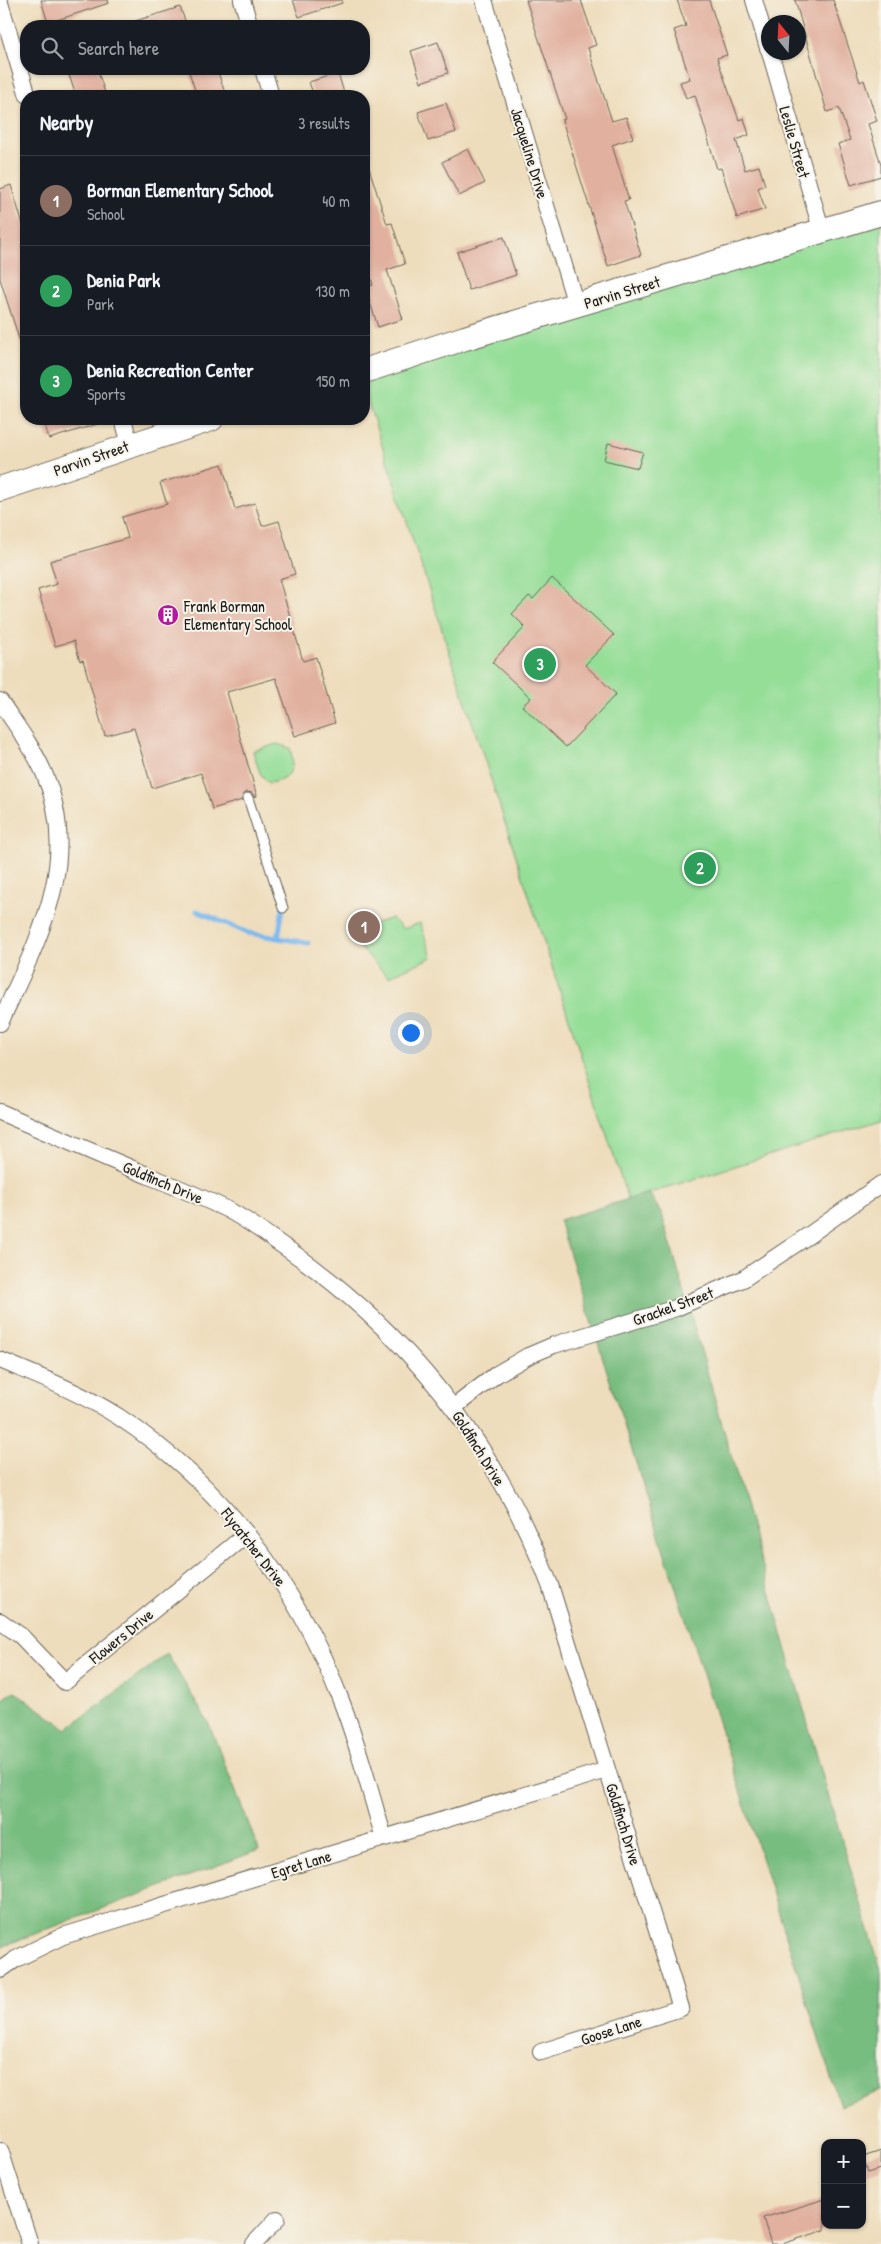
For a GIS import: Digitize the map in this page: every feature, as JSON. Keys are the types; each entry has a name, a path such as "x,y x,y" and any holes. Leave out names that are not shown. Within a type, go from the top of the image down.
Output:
{"street":[{"path":"242,0 248,20"},
{"name":"Jacqueline Drive","path":"484,0 576,306"},
{"path":"754,0 761,24"},
{"path":"0,2 20,69"},
{"name":"Leslie Street","path":"772,60 822,232"},
{"path":"22,75 26,90"},
{"path":"264,75 269,90"},
{"name":"Parvin Street","path":"370,369 465,338 881,213"},
{"path":"125,425 130,444"},
{"name":"Parvin Street","path":"0,489 192,425"},
{"path":"0,701 44,772 57,815 60,842 53,896 45,921 0,1024"},
{"name":"Goldfinch Drive","path":"0,1112 224,1208 273,1239 327,1277 379,1323 421,1366 454,1407 496,1474 537,1552 550,1584 681,2008"},
{"name":"Grackel Street","path":"454,1407 497,1374 528,1356 676,1308 743,1279 812,1234 881,1184"},
{"name":"Flycatcher Drive","path":"0,1360 74,1392 119,1417 187,1470 247,1534 292,1596 326,1666 347,1717 384,1838"},
{"name":"Flowers Drive","path":"0,1621 21,1636 65,1682 247,1534"},
{"name":"Egret Lane","path":"0,1970 16,1959 63,1936 607,1770"},
{"name":"Goose Lane","path":"541,2052 681,2008"},
{"path":"0,2150 30,2244"},
{"path":"254,2244 277,2219"}],"lane":[{"path":"248,798 283,908"}],"green space":[{"path":"881,211 881,1120 628,1200 370,408 370,369"},
{"path":"277,744 290,748 292,767 287,776 276,782 268,783 260,773 253,751"},
{"path":"392,918 403,929 420,923 432,957 388,977 354,941 360,928"},
{"path":"649,1193 662,1214 827,1791 881,1970 881,2091 840,2106 559,1220"},
{"path":"167,1654 209,1724 259,1850 0,1947 0,1702 14,1691 67,1729"}],"building":[{"path":"41,0 108,0 109,3 57,20 47,20"},
{"path":"293,0 342,0 342,3 299,17"},
{"path":"526,0 581,0 596,45 588,48 612,121 626,117 633,138 612,145 629,200 624,201 641,255 608,266 562,120 565,119"},
{"path":"677,0 709,0 727,55 717,58 739,120 744,118 749,135 736,140 745,170 759,166 765,185 758,188 765,209 737,218 721,168 717,169 695,95 686,98 680,82 690,79 674,30 686,26"},
{"path":"795,0 833,0 860,82 864,80 877,121 868,124 881,164 881,176 851,185 838,144 850,140 839,108 827,112 806,38 806,15 799,15"},
{"path":"180,7 185,20 139,20"},
{"path":"438,42 448,73 421,82 411,51"},
{"path":"69,75 99,75 104,90 74,90"},
{"path":"190,75 219,75 224,90 195,90"},
{"path":"332,75 339,75 343,90 312,90 309,82"},
{"path":"446,103 456,132 428,141 418,112"},
{"path":"468,149 485,183 459,196 442,162"},
{"path":"370,171 387,224 392,223 405,264 387,270 403,319 378,327 370,302 370,286 373,285 370,275"},
{"path":"11,185 20,215 20,342 0,279 0,189"},
{"path":"504,237 516,275 469,290 457,252"},
{"path":"45,425 94,425 49,439"},
{"path":"608,443 643,452 638,468 604,460"},
{"name":"Frank Borman Elementary School","path":"222,464 235,509 255,503 262,526 279,521 295,574 279,579 303,661 316,657 335,723 295,736 276,678 227,692 257,796 254,797 252,793 247,792 243,794 242,800 212,809 201,773 152,788 134,728 105,736 83,660 80,661 74,641 55,646 38,590 57,584 50,561 128,538 122,517 167,504 160,483"},
{"path":"552,578 614,635 585,665 616,694 566,747 522,706 531,698 492,662 525,627 512,614 529,596 533,599"},
{"path":"881,2151 881,2169 868,2173 866,2156"},
{"path":"821,2200 821,2229 825,2230 782,2244 771,2244 763,2218"}],"waterway":[{"path":"278,938 283,908"},
{"path":"197,911 248,933 308,943"}],"place":[{"name":"Frank Borman Elementary School","path":"168,615"},
{"name":"Denia Recreation Center","path":"540,664"},
{"name":"Denia Park","path":"700,868"},
{"name":"Borman Elementary School","path":"364,927"}]}
